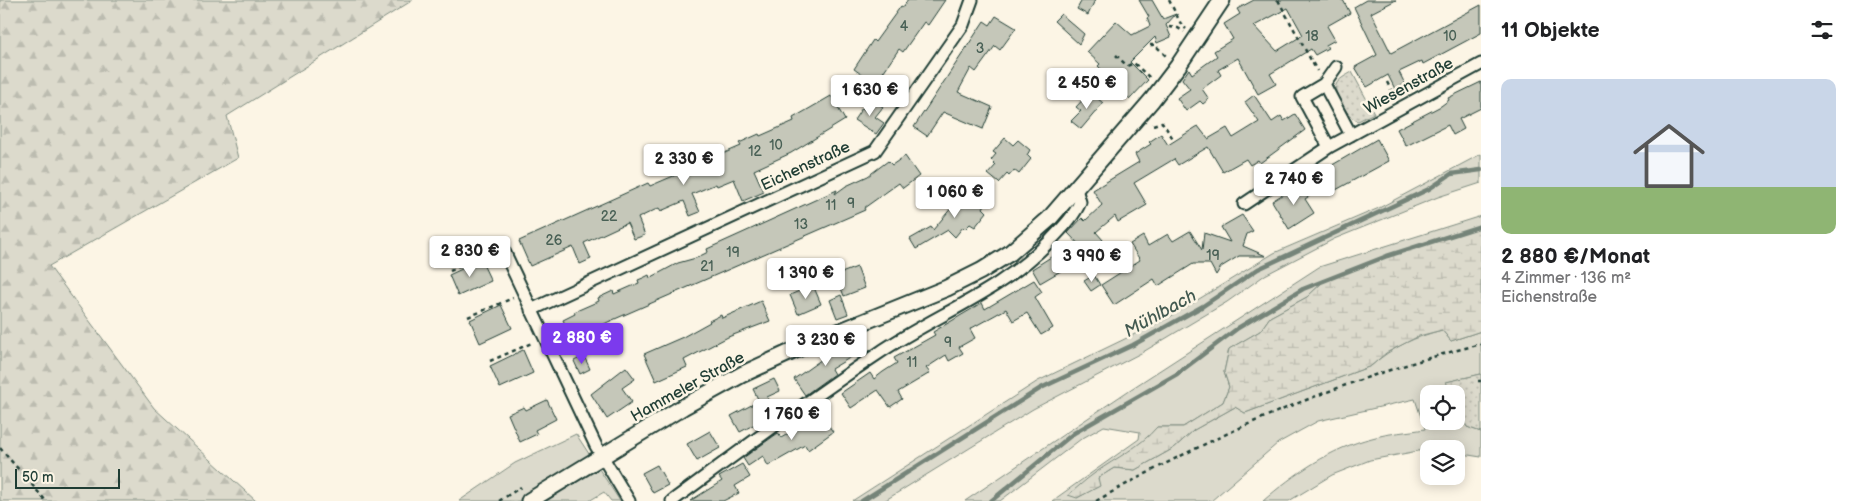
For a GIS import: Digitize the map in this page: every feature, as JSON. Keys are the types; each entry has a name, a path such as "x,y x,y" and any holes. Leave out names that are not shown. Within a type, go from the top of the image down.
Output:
{"main road":[{"name":"Hammeler Straße","path":"529,501 715,389 766,363 981,271 1010,253 1037,230 1076,189 1152,100 1190,35 1222,0"}],"street":[{"name":"Eichenstraße","path":"531,310 875,151 963,25 972,0"},
{"name":"Wiesenstraße","path":"1244,204 1329,147 1481,64"},
{"path":"1329,147 1302,97 1324,84 1336,67"},
{"name":"Wiesenstraße","path":"1324,84 1351,135"},
{"path":"672,501 886,348 969,302 1011,275 1044,246 1071,217 1080,202 1076,189"},
{"path":"502,247 601,456 629,501"}],"path":[{"path":"1169,0 1180,24 1190,35"},
{"path":"1278,0 1324,84"},
{"path":"1169,27 1178,28 1190,35"},
{"path":"1150,45 1155,45 1164,55"},
{"path":"1116,55 1127,66 1134,63 1151,79"},
{"path":"1387,82 1393,94 1401,91"},
{"path":"1153,125 1162,122 1174,140"},
{"path":"450,270 502,247"},
{"path":"468,317 523,293"},
{"path":"490,361 544,337"},
{"path":"1096,501 1167,461 1252,421 1341,386 1439,355 1481,344"},
{"path":"0,448 46,501"}],"green space":[{"path":"0,0 413,0 227,116 238,158 49,266 154,408 256,501 0,501"},
{"path":"1352,72 1374,113 1358,121 1346,111 1339,100 1336,89 1339,81"},
{"path":"1481,154 1481,183 1438,197 1334,239 1265,275 1227,302 1143,352 1033,409 884,501 852,501 1038,381 1168,318 1274,253 1379,208"},
{"path":"1481,216 1481,226 1387,256 1324,281 1307,297 1270,317 1260,331 1229,349 1224,372 1229,387 1223,402 1183,427 1157,427 1147,439 1095,473 1077,498 1099,486 1098,478 1114,468 1135,470 1174,448 1194,430 1235,407 1245,413 1371,366 1387,353 1422,336 1442,330 1451,341 1481,331 1481,374 1447,382 1448,385 1420,385 1420,414 1415,399 1318,421 1278,443 1211,501 1052,501 1139,439 1140,432 1104,426 1081,439 1000,501 965,501 1131,389 1319,267"},
{"path":"1481,226 1481,331 1451,341 1442,330 1419,336 1386,353 1371,366 1245,413 1235,407 1194,430 1174,448 1135,470 1114,468 1098,478 1100,486 1077,498 1068,495 1095,473 1135,447 1157,427 1183,427 1223,402 1229,387 1224,372 1229,349 1260,331 1270,317 1307,297 1324,281 1387,256"},
{"path":"1481,374 1481,432 1467,427 1465,423 1465,385 1448,385 1446,382"},
{"path":"1465,423 1467,427 1481,432 1481,457 1465,454 1465,440 1420,440 1420,451 1370,460 1332,475 1289,501 1263,501 1287,481 1328,455 1357,442 1420,430 1465,430"},
{"path":"576,434 620,501 611,501 604,492 589,501 459,501 515,463"}],"building":[{"path":"908,0 945,0 928,25 924,22 903,52 899,49 875,84 854,69 873,40 875,42 901,6 903,7"},
{"path":"1082,0 1095,0 1088,15 1077,9"},
{"path":"1139,0 1152,0 1163,19 1176,14 1166,25 1171,37 1157,43 1155,37 1130,62 1148,80 1130,99 1087,52 1116,21 1132,35 1150,26 1147,18 1149,17"},
{"path":"1254,0 1343,0 1350,13 1327,26 1335,40 1326,45 1328,48 1315,55 1311,49 1270,74 1276,84 1258,94 1238,58 1218,70 1221,75 1202,89 1209,99 1203,104 1200,101 1186,111 1177,98 1190,89 1182,79 1189,69 1192,74 1217,56 1214,51 1233,39 1224,24 1240,14 1237,9","holes":["1288,8 1303,35 1277,51 1254,26"]},
{"path":"1366,0 1396,0 1371,13 1391,53 1481,5 1481,33 1423,64 1422,61 1399,72 1405,84 1395,89 1388,75 1367,87 1355,67 1377,55 1354,7"},
{"path":"1061,14 1084,34 1079,44 1054,21"},
{"path":"996,16 1016,28 1000,50 995,46 976,72 971,68 958,92 992,107 983,129 943,112 927,136 914,127 984,21 990,25"},
{"path":"1481,82 1481,108 1459,119 1464,129 1453,135 1448,125 1406,146 1397,129 1441,106 1449,100 1448,98"},
{"path":"1090,92 1103,103 1081,129 1071,121 1081,111 1076,107"},
{"path":"1254,95 1272,122 1281,116 1284,121 1295,114 1305,130 1260,163 1258,160 1250,165 1246,159 1223,172 1208,147 1178,165 1174,159 1134,183 1147,205 1118,222 1115,216 1096,232 1103,240 1088,254 1068,233 1082,218 1085,221 1102,205 1093,190 1139,162 1135,154 1151,144 1149,142 1161,134 1168,145 1198,126 1208,139 1227,128 1233,138 1259,122 1245,102"},
{"path":"831,96 845,120 791,153 754,170 764,192 743,201 734,179 717,186 716,184 692,194 700,212 690,216 684,201 661,211 659,208 638,218 645,235 634,239 627,223 584,243 591,259 580,264 573,247 530,266 519,241 648,183 650,186 685,171 684,167 705,158 706,161 741,146 739,143 794,121 793,118"},
{"path":"873,99 883,107 875,117 884,123 876,134 854,120 862,108 865,110"},
{"path":"1005,138 1013,145 1018,140 1030,150 1027,155 1031,159 1019,174 1014,170 1009,176 1007,174 999,183 988,174 996,165 991,160 996,154 993,152"},
{"path":"1377,139 1389,161 1334,191 1322,171"},
{"path":"905,156 919,176 903,188 899,183 864,208 865,210 608,322 573,341 563,320 575,314 574,312 599,301 598,298 613,291 614,294 639,283 638,280 649,275 650,278 678,263 696,258 708,252 707,249 837,190 835,194 846,186 868,176 888,161 892,165"},
{"path":"1303,182 1311,195 1305,199 1314,213 1289,229 1272,201"},
{"path":"961,192 969,198 974,193 986,203 983,208 987,212 975,227 970,224 965,229 963,227 955,237 948,230 916,249 910,239 931,227 933,230 952,207 949,205"},
{"path":"1242,215 1253,231 1247,234 1243,246 1266,256 1239,256 1221,267 1216,275 1210,264 1193,264 1158,286 1154,279 1114,305 1101,285 1140,260 1130,244 1143,236 1148,246 1168,234 1173,241 1190,231 1202,250 1204,233 1230,242 1221,227"},
{"path":"1062,250 1071,265 1040,283 1032,269"},
{"path":"481,260 491,281 458,296 449,275"},
{"path":"857,267 865,288 844,296 836,275"},
{"path":"1094,275 1100,285 1091,291 1084,281"},
{"path":"1034,280 1042,292 1035,297 1053,328 1041,335 1027,313 1013,321 1006,309 970,329 975,338 959,347 963,353 949,361 946,355 926,368 930,373 898,392 902,399 890,407 878,390 851,408 841,393 870,373 874,379 897,363 894,358 935,335 933,332 982,303 985,309"},
{"path":"813,285 821,304 798,314 790,295"},
{"path":"841,295 848,314 837,318 830,300"},
{"path":"761,301 770,321 728,337 684,360 687,367 656,381 644,354 683,337 721,315 722,318"},
{"path":"501,305 512,328 480,343 470,320"},
{"path":"857,339 863,350 831,369 834,374 805,395 794,379 832,352"},
{"path":"523,350 533,373 500,388 490,366"},
{"path":"584,356 590,369 580,374 574,361"},
{"path":"626,367 635,379 622,388 632,402 607,419 591,394"},
{"path":"774,379 780,391 767,397 776,413 740,432 731,416 759,401 753,389"},
{"path":"547,400 556,419 535,430 537,434 520,442 508,414 524,407 526,410"},
{"path":"818,410 833,432 808,450 805,445 768,466 763,456 748,466 743,458 778,433 781,438 806,423 804,420"},
{"path":"710,431 720,448 697,461 687,444"},
{"path":"742,464 750,477 735,486 739,493 723,501 690,501 722,481 719,477"},
{"path":"657,465 668,485 653,493 642,473"}],"waterway":[{"name":"Mühlbach","path":"862,501 1041,388 1133,345 1203,306 1258,269 1429,189 1451,174 1481,170"},
{"path":"991,501 1074,433 1177,374 1238,328 1303,289 1387,256 1481,226"}]}
